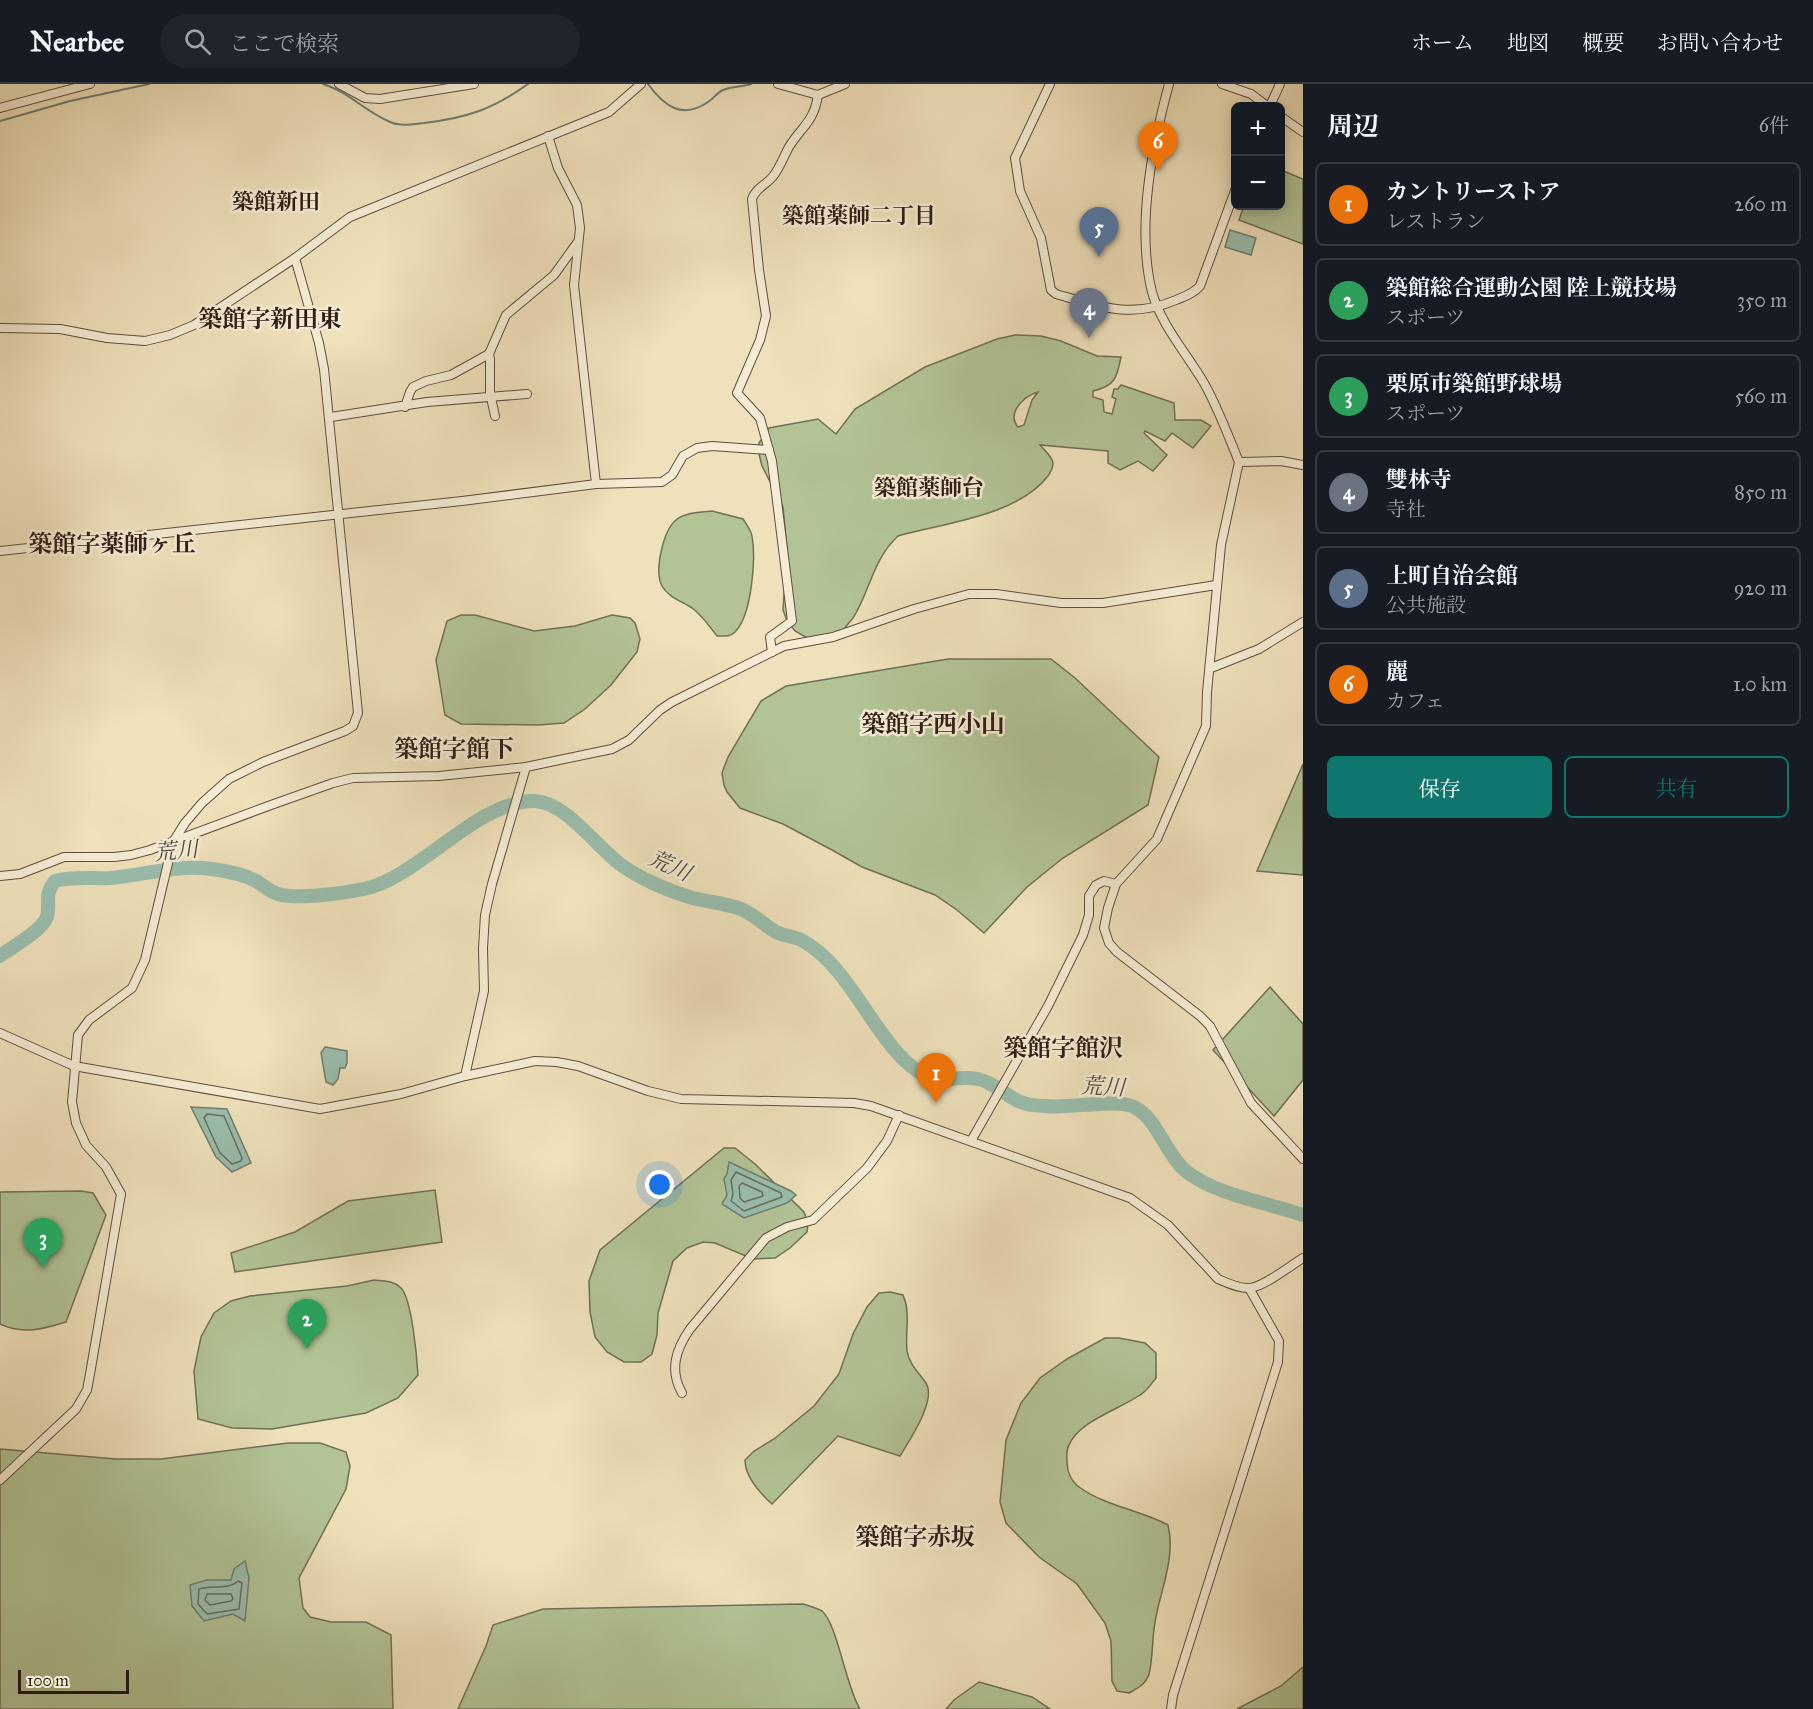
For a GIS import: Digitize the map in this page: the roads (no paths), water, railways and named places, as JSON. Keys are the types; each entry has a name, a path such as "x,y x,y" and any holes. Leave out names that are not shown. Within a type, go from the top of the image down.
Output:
{"street":[{"path":"0,108 90,84"},
{"path":"339,84 365,98 380,99 474,84"},
{"path":"0,328 60,329 107,338 145,341 170,335 194,325 295,258 350,217 609,112 641,84"},
{"path":"778,84 819,95 845,84"},
{"path":"1050,84 1015,158 1020,191 1041,238 1052,290 1056,294 1120,310 1140,311 1159,307 1195,292 1200,286 1231,202"},
{"path":"1169,84 1155,141 1146,214 1146,242 1152,292 1221,417 1239,462 1227,512 1216,585 1206,726 1157,839 1116,884 1104,928 1109,943 1117,952 1210,1026 1251,1103 1303,1159"},
{"path":"1222,84 1251,94 1263,102"},
{"path":"1271,102 1280,84"},
{"path":"771,652 770,637 792,621 776,482 760,418 737,393 760,340 766,316 752,199 755,190 773,177 790,144 809,123 819,95"},
{"path":"1285,119 1303,132"},
{"path":"548,136 558,168 577,205 580,228 574,285 596,484"},
{"path":"495,416 491,397 489,354 506,315 554,275 578,242"},
{"path":"0,1480 76,1409 87,1390 90,1374 121,1194 106,1167 86,1145 76,1123 72,1102 78,1035 89,1020 132,988 145,960 173,842 202,803 229,779 263,762 345,731 353,726 357,713 331,417 319,343 295,258"},
{"path":"405,406 413,387 426,381 451,375 489,354"},
{"path":"331,417 427,402 526,394"},
{"path":"0,550 596,484 662,482 672,475 683,456 697,448 712,446 769,450"},
{"path":"1239,462 1281,461 1303,465"},
{"path":"0,876 20,874 64,857 131,855 173,842 281,801 353,778 439,776 526,767 612,748 629,740 660,710 672,702 784,646 833,637 914,609 969,594 996,594 1061,603 1102,603 1216,585"},
{"path":"1211,668 1259,649 1303,622"},
{"path":"465,1076 484,991 483,948 492,884 526,767"},
{"path":"971,1141 1048,1006 1083,935 1089,915 1089,896 1096,885 1104,881 1116,884"},
{"path":"0,1033 74,1066 320,1108 400,1094 465,1076 535,1061 578,1066 648,1091 681,1099 854,1103 899,1115 1130,1198 1168,1225 1218,1279 1229,1284 1249,1288 1260,1284 1303,1258"},
{"path":"682,1393 676,1382 675,1367 682,1342 690,1329 766,1238 787,1227 813,1220 867,1168 887,1141 899,1115"},
{"path":"1171,1709 1173,1695 1278,1362 1280,1341 1249,1288"}],"water":[{"path":"1230,230 1256,238 1251,255 1225,247"},
{"path":"325,1047 347,1051 345,1068 340,1068 338,1079 333,1085 326,1082 321,1053"},
{"path":"191,1107 227,1109 251,1163 232,1172 216,1157"},
{"path":"729,1162 796,1195 787,1203 744,1218 722,1204 727,1195 724,1179"},
{"path":"245,1561 249,1578 245,1621 233,1614 204,1621 192,1606 190,1585 207,1580 231,1580 234,1569"}],"waterway":[{"path":"0,121 70,101 149,84"},
{"path":"323,84 340,91 388,121 406,125 453,118 479,111 503,100 528,84"},
{"path":"648,84 660,99 682,110 699,107 723,90 751,84"},
{"name":"荒川","path":"0,956 33,933 44,922 48,912 51,886 55,881 62,879 111,878 174,869 199,868 240,875 256,881 275,893 286,896 355,891 385,882 470,825 492,813 513,804 535,801 546,803 569,817 620,864 636,874 684,895 744,910 776,932 801,940 821,953 838,972 900,1056 917,1071 937,1080 978,1079 994,1085 1018,1101 1031,1105 1055,1107 1113,1103 1132,1106 1148,1118 1173,1156 1187,1172 1228,1193 1303,1215"}],"place":[{"name":"麗","path":"1158,171"},
{"name":"上町自治会館","path":"1099,257"},
{"name":"雙林寺","path":"1089,338"},
{"name":"カントリーストア","path":"936,1103"},
{"name":"栗原市築館野球場","path":"43,1268"},
{"name":"築館総合運動公園 陸上競技場","path":"307,1349"}],"district":[{"name":"築館新田","path":"276,201"},
{"name":"築館薬師二丁目","path":"859,215"},
{"name":"築館字新田東","path":"270,319"},
{"name":"築館薬師台","path":"929,487"},
{"name":"築館字薬師ヶ丘","path":"112,544"},
{"name":"築館字西小山","path":"933,724"},
{"name":"築館字館下","path":"454,749"},
{"name":"築館字館沢","path":"1063,1048"},
{"name":"築館字赤坂","path":"915,1537"}]}
